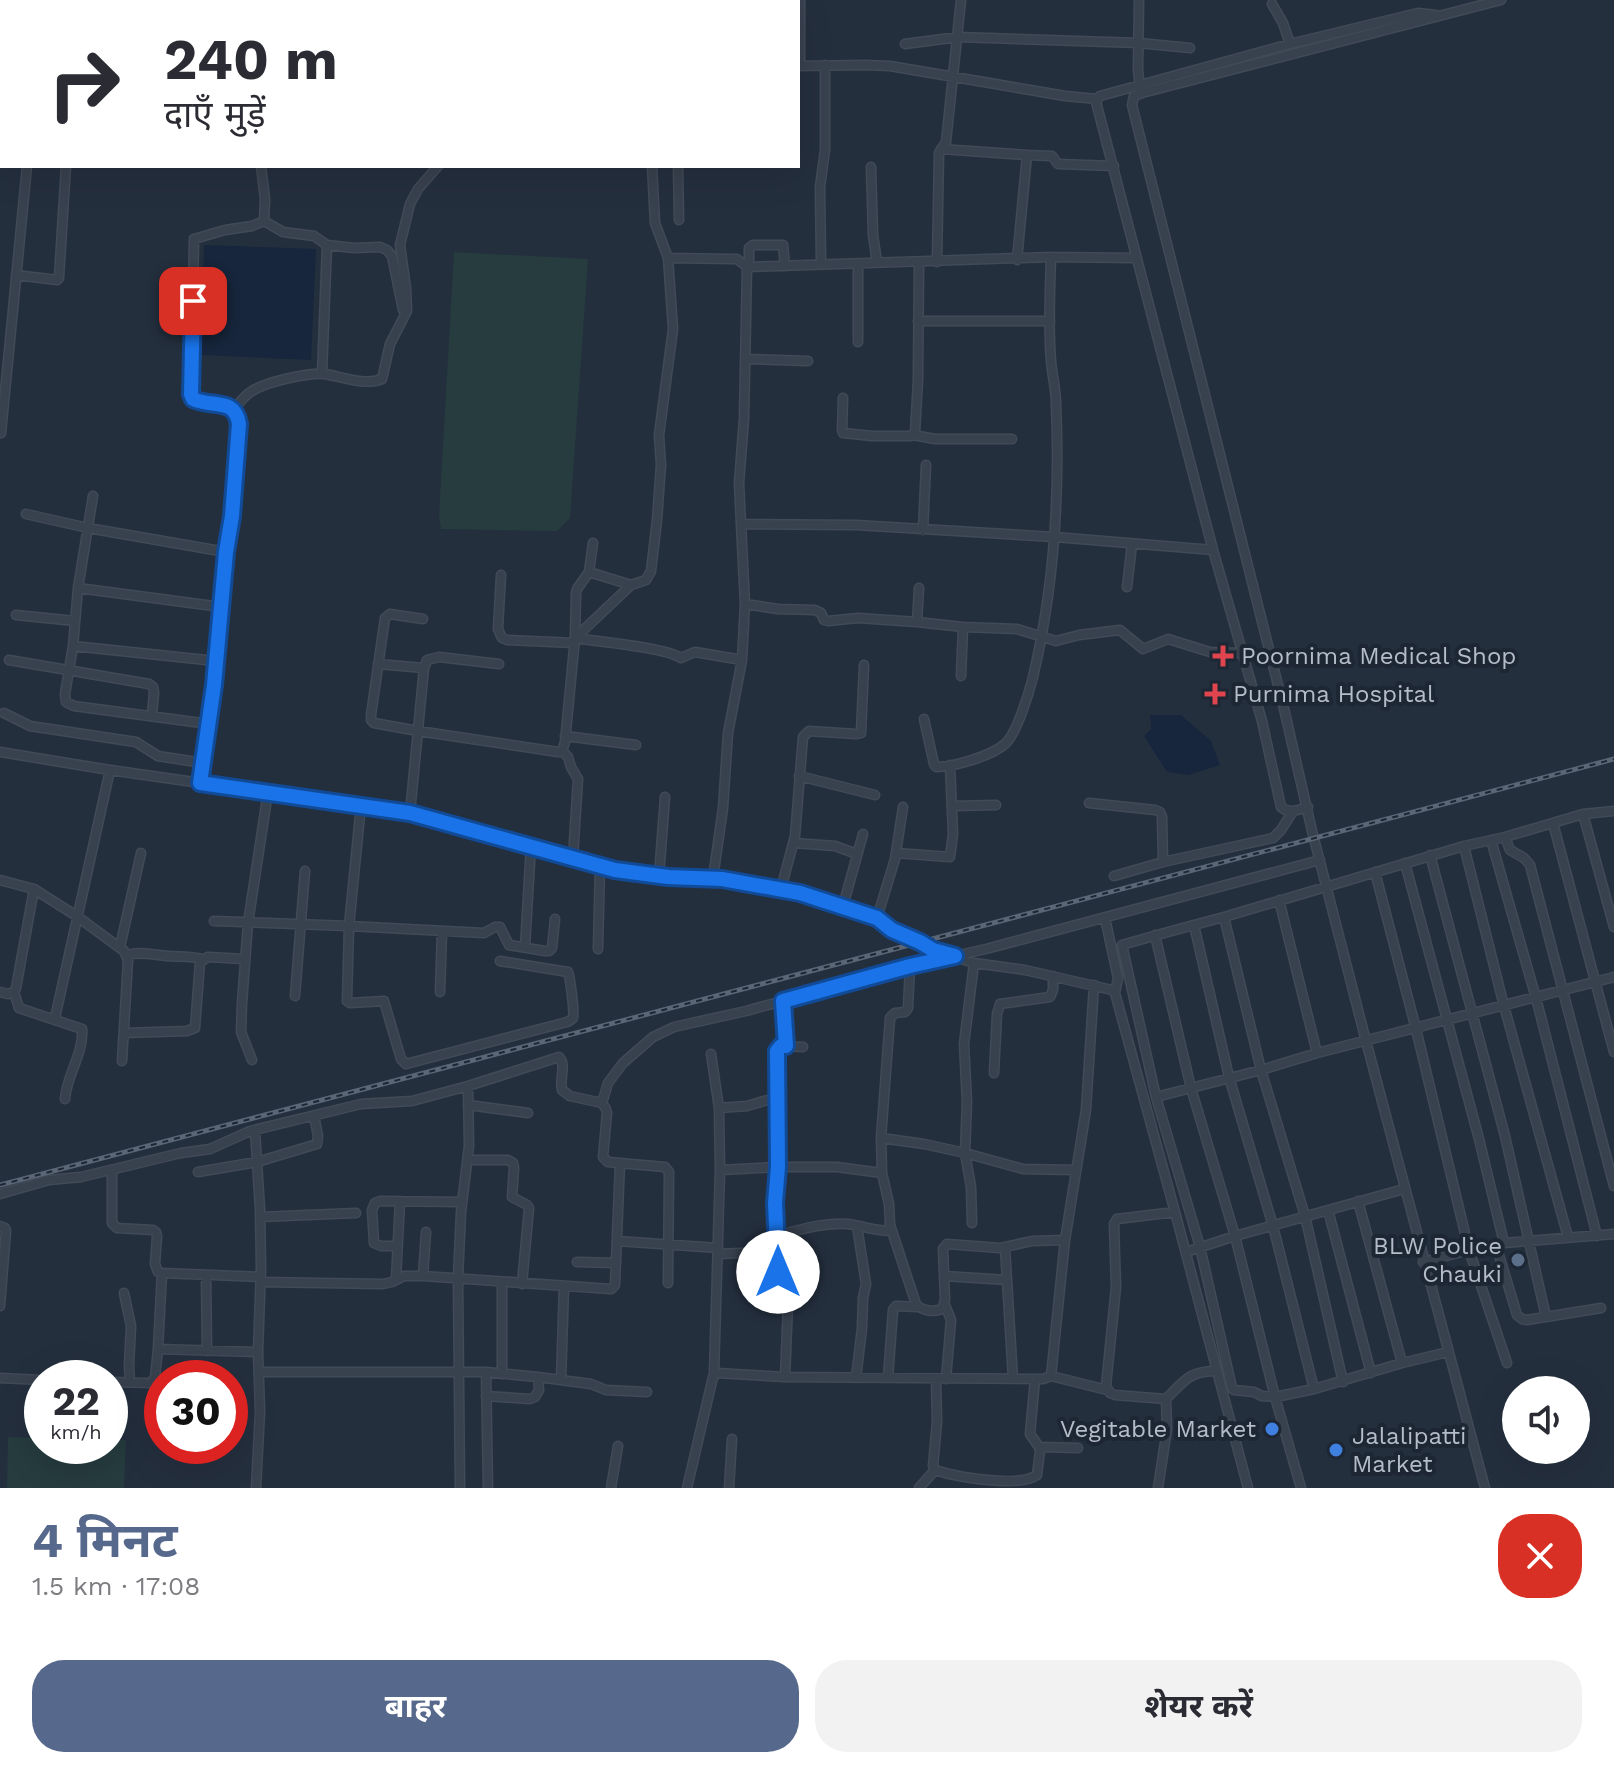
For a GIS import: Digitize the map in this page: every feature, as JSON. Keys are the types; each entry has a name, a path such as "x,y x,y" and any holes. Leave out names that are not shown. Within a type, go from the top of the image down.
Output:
{"street":[{"path":"937,262 939,153 946,142 961,0"},
{"path":"1139,0 1140,89"},
{"path":"800,66 890,66 1097,99 1501,0"},
{"path":"1272,4 1290,44"},
{"path":"1441,16 1418,13 1290,44 1140,89 1132,105 1326,886 1485,1488"},
{"path":"905,44 958,37 1139,43 1190,48"},
{"path":"821,264 820,187 825,150 825,65"},
{"path":"1097,99 1213,550 1262,721 1281,807 1288,811 1308,807"},
{"path":"941,149 1052,156 1058,164 1114,166"},
{"path":"1017,260 1027,155"},
{"path":"871,167 877,262"},
{"path":"0,445 5,350 27,168"},
{"path":"16,275 59,278 66,168"},
{"path":"261,168 264,221"},
{"path":"234,409 251,392 276,381 322,374 376,382 382,379 390,344 407,311 400,245 410,204 436,168"},
{"path":"574,641 631,585 646,580 649,575 661,465 659,435 673,329 668,258 655,223 652,168"},
{"path":"678,168 679,220"},
{"path":"264,221 283,232 314,236 327,245 380,247 387,250 392,256 404,316"},
{"path":"200,783 232,516 239,424 234,409 225,405 202,404 191,394 194,239 264,221"},
{"path":"713,878 722,816 729,724 742,660 745,604 739,483 750,246 780,244 785,247 785,266"},
{"path":"322,374 327,245"},
{"path":"668,258 737,259 748,267 1051,257 1137,258"},
{"path":"924,719 934,764 939,767 950,765 977,757 1008,741 1028,697 1043,637 1055,537 1056,400 1051,361 1051,257"},
{"path":"913,435 917,405 919,263"},
{"path":"858,265 858,342"},
{"path":"918,321 1050,321"},
{"path":"745,359 808,361"},
{"path":"843,398 843,433 913,435 935,439 1012,439"},
{"path":"923,530 926,465"},
{"path":"93,496 78,588 66,702 74,706 209,724"},
{"path":"26,514 226,552"},
{"path":"741,524 856,525 1213,550"},
{"path":"562,751 577,589 589,572 593,543"},
{"path":"1127,587 1132,544"},
{"path":"589,572 631,585"},
{"path":"501,575 498,629 502,638 507,640 574,641 658,651 681,658 695,652 742,660"},
{"path":"78,588 221,607"},
{"path":"917,622 919,588"},
{"path":"745,604 815,610 828,621 858,618 1017,629 1056,641 1120,630 1143,649 1168,639 1210,652 1242,653"},
{"path":"16,615 75,621"},
{"path":"423,619 386,615 371,720 418,731 567,754 578,779 573,857"},
{"path":"961,676 963,627"},
{"path":"73,646 216,661"},
{"path":"9,660 149,684 154,693 152,715"},
{"path":"410,813 427,660 499,664"},
{"path":"378,664 424,668"},
{"path":"781,889 794,843 803,737 809,731 861,733 864,665"},
{"path":"4,713 30,726 136,742 158,756 203,763"},
{"path":"565,736 636,745"},
{"path":"0,752 410,813 600,866 659,876 713,878 800,893 877,918 892,930 933,950 974,963 1107,987 1115,993"},
{"path":"896,853 950,857 953,834 950,765"},
{"path":"55,1018 110,770"},
{"path":"799,776 875,795"},
{"path":"252,1060 241,1032 245,959 268,792"},
{"path":"659,876 665,797"},
{"path":"1089,803 1160,812 1163,862"},
{"path":"361,805 349,926 347,1001 384,1001 401,1059 406,1064 573,1019 568,972 500,961"},
{"path":"952,806 996,805"},
{"path":"877,918 896,853 903,807"},
{"path":"1114,876 1273,838 1293,811"},
{"path":"1448,1352 1343,1382 1275,1397 1232,1388 1200,1247 1156,1097 1122,945 1430,855 1583,814 1614,812"},
{"path":"1583,814 1614,927"},
{"path":"1553,823 1614,1052"},
{"path":"843,906 863,834"},
{"path":"1505,837 1510,850 1530,865 1614,1186"},
{"path":"1491,840 1536,998 1597,1236"},
{"path":"794,843 835,846 857,854"},
{"path":"525,947 531,845"},
{"path":"1464,846 1504,1006 1568,1237"},
{"path":"120,947 141,853"},
{"path":"1430,855 1530,1240 1546,1317"},
{"path":"602,1103 608,1083 634,1052 653,1037 674,1027 1320,860"},
{"path":"1405,863 1479,1139 1517,1315 1527,1320 1601,1308"},
{"path":"598,949 600,866"},
{"path":"295,996 305,871"},
{"path":"1375,872 1469,1250 1507,1363"},
{"path":"0,880 34,889 78,917 127,955 122,1061"},
{"path":"34,889 14,992 19,1008 79,1026 83,1032 65,1099"},
{"path":"1279,900 1317,1053"},
{"path":"1224,917 1261,1070 1305,1216 1343,1382"},
{"path":"1105,918 1118,978 1115,993 1248,1488"},
{"path":"214,921 484,933 500,927 509,945 549,951 553,944 555,919"},
{"path":"1194,925 1229,1077 1273,1226 1314,1389"},
{"path":"440,992 442,931"},
{"path":"1155,935 1191,1088 1235,1236 1301,1488"},
{"path":"127,955 136,952 202,959 245,959"},
{"path":"125,1033 187,1031 195,1028 202,959"},
{"path":"972,1223 971,1187 965,1153 967,1102 964,1044 974,963"},
{"path":"910,966 908,1008 890,1018 881,1138 882,1173 892,1231 918,1307"},
{"path":"994,1073 1000,1004 1050,997 1053,976"},
{"path":"1156,1097 1614,977"},
{"path":"1051,1376 1065,1240 1086,1110 1094,985"},
{"path":"0,992 14,992"},
{"path":"783,1001 786,1046"},
{"path":"778,1272 775,1203 778,1167 777,1051 781,1046 803,1047"},
{"path":"687,1488 714,1374 720,1170 719,1108 711,1054"},
{"path":"0,1194 55,1178 81,1177 215,1148 255,1130 368,1103 412,1101 559,1057 563,1062 562,1090 570,1096 602,1103 606,1109 603,1157 608,1162 668,1169 668,1283"},
{"path":"460,1488 458,1279 462,1202 468,1160 468,1086"},
{"path":"719,1108 747,1106 778,1097"},
{"path":"468,1105 528,1113"},
{"path":"198,1172 257,1162 317,1144 314,1116"},
{"path":"255,1130 260,1217 260,1411 256,1488"},
{"path":"881,1138 924,1144 1023,1169 1076,1170"},
{"path":"468,1160 508,1160 513,1163 512,1197 529,1208 522,1284"},
{"path":"112,1170 112,1223 117,1228 156,1232 155,1268 162,1273 383,1284 404,1276 423,1276 611,1289 615,1285 620,1163"},
{"path":"720,1170 837,1167 882,1173"},
{"path":"1186,1252 1404,1189"},
{"path":"396,1279 400,1201"},
{"path":"1358,1201 1402,1363"},
{"path":"397,1246 374,1243 372,1210 375,1203 462,1202"},
{"path":"1328,1210 1371,1373"},
{"path":"1107,1390 1116,1287 1114,1221 1175,1212"},
{"path":"260,1217 356,1213"},
{"path":"778,1235 840,1224 892,1231"},
{"path":"0,1226 6,1231 0,1306"},
{"path":"856,1378 866,1288 857,1226"},
{"path":"423,1276 426,1232"},
{"path":"1423,1262 1500,1244 1614,1234"},
{"path":"935,1470 937,1416 951,1320 945,1305 944,1246 1005,1247 1032,1241 1065,1240"},
{"path":"617,1241 763,1252"},
{"path":"1005,1247 1013,1379"},
{"path":"577,1262 616,1263"},
{"path":"124,1293 131,1326 130,1382 151,1383 154,1381 158,1349 162,1273"},
{"path":"206,1275 207,1351"},
{"path":"944,1276 1007,1280"},
{"path":"502,1282 502,1374"},
{"path":"561,1380 564,1286"},
{"path":"754,1298 788,1304 785,1377"},
{"path":"888,1378 893,1310 896,1306 940,1310 945,1305"},
{"path":"158,1349 258,1352"},
{"path":"1158,1488 1167,1429 1166,1399 1191,1375 1217,1371"},
{"path":"259,1372 486,1372 591,1384 606,1390 647,1392"},
{"path":"486,1372 488,1488"},
{"path":"714,1374 941,1379 1043,1379 1051,1376 1107,1390 1115,1395 1166,1399"},
{"path":"486,1396 530,1399 539,1390 538,1377"},
{"path":"0,1378 24,1379"},
{"path":"935,1470 989,1482 1029,1480 1037,1475 1039,1447 1030,1434 1035,1379"},
{"path":"729,1488 732,1439"},
{"path":"611,1488 618,1446"},
{"path":"1039,1447 1078,1448"},
{"path":"919,1488 935,1470"}],"green space":[{"path":"454,252 588,259 570,518 557,531 441,529 439,516"},
{"path":"8,1437 24,1437 24,1464 125,1464 124,1488 7,1488"}],"water":[{"path":"204,245 316,249 311,360 201,355"},
{"path":"1150,715 1181,715 1211,741 1220,765 1188,775 1167,772 1144,736 1151,729"}],"railway":[{"path":"0,1185 1614,759"}],"place":[{"name":"Poornima Medical Shop","path":"1223,656"},
{"name":"Purnima Hospital","path":"1215,694"},
{"name":"BLW Police Chauki","path":"1518,1260"},
{"name":"Vegitable Market","path":"1272,1429"},
{"name":"Jalalipatti Market","path":"1336,1450"}],"route":[{"path":"193,301 191,394 202,404 225,405 234,409 239,424 214,685 200,783 410,813 615,870 668,877 722,879 800,893 877,918 892,930 933,950 955,956 783,1001 786,1046 781,1046 777,1051 778,1167 775,1203 778,1272"}]}
